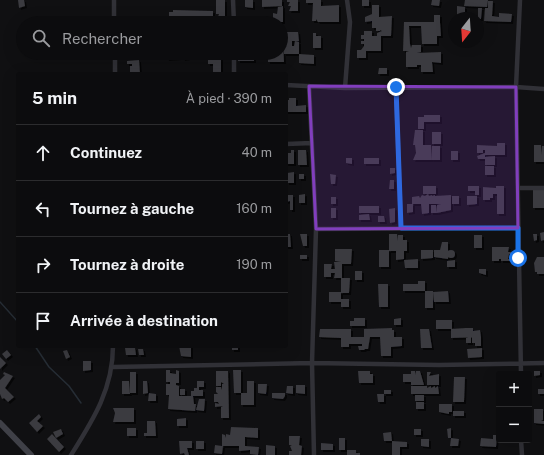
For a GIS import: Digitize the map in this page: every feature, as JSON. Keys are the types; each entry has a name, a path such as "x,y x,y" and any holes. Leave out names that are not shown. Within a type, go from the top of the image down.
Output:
{"street":[{"path":"114,0 114,16"},
{"path":"233,0 234,16"},
{"path":"345,88 350,22 347,0"},
{"path":"520,0 516,87 521,371"},
{"path":"115,60 115,72"},
{"path":"234,60 234,72"},
{"path":"288,85 345,88 516,87 544,89"},
{"path":"309,86 316,229 312,363 314,455"},
{"path":"396,87 401,228"},
{"path":"288,144 312,144"},
{"path":"518,188 544,188"},
{"path":"316,229 518,228"},
{"path":"72,455 96,415 113,367 113,348"},
{"path":"113,367 312,363 439,365 521,362 544,363"},
{"path":"0,423 31,455"},
{"path":"521,443 522,455"}],"highlighted area":[{"path":"309,86 516,87 518,228 316,229"}],"building":[{"path":"18,0 24,0 25,6 19,8"},
{"path":"216,0 225,0 225,14 216,14"},
{"path":"245,0 253,0 253,8 245,7"},
{"path":"262,0 282,0 282,6 262,7"},
{"path":"287,0 298,0 298,11 289,11 291,6 288,6 290,2 287,2"},
{"path":"306,0 321,0 321,6 339,5 339,22 318,22 316,19 316,21 312,21 313,3 306,3"},
{"path":"362,0 369,0 369,6 362,6"},
{"path":"432,0 440,0 439,6 431,5"},
{"path":"465,0 488,0 487,7 464,6"},
{"path":"488,1 493,1 492,16 499,17 499,13 512,14 511,22 484,21 485,8 488,8"},
{"path":"372,5 379,5 379,17 392,16 391,36 381,36 381,51 366,51 366,58 357,58 357,50 361,50 364,46 364,44 361,44 361,41 364,41 364,39 361,39 361,35 364,35 364,31 372,31 372,36 377,36 377,33 382,31 376,31 376,28 372,28 372,21 365,22 365,17 372,14"},
{"path":"283,6 283,16 273,16 273,13 277,14 278,7"},
{"path":"457,6 465,7 465,12 457,12"},
{"path":"478,8 482,8 482,12 478,12"},
{"path":"173,10 213,11 213,16 169,16 169,12 173,12"},
{"path":"219,14 225,14 225,16 218,16"},
{"path":"434,15 440,15 441,36 437,36 437,44 422,44 421,26 409,26 410,44 411,48 412,45 421,45 421,52 417,53 441,52 441,63 432,62 433,72 421,72 421,65 417,65 417,67 406,67 406,52 409,51 403,51 404,22 434,22"},
{"path":"288,32 298,32 299,41 295,41 299,42 299,54 288,54","holes":["292,41 295,41 294,46 292,46"]},
{"path":"313,33 316,33 316,36 321,36 321,48 313,48"},
{"path":"299,54 314,55 314,64 299,63"},
{"path":"139,60 140,72 130,72 130,66 132,66 132,64 127,64 127,61"},
{"path":"208,60 221,60 221,72 213,72 213,64 208,64"},
{"path":"238,60 254,60 254,61"},
{"path":"268,60 284,60 284,62 268,62"},
{"path":"379,68 387,68 387,74 378,74"},
{"path":"289,98 296,98 296,106 306,105 306,112 288,112"},
{"path":"424,115 440,115 440,122 424,122 424,129 418,129 418,117 424,117"},
{"path":"415,130 423,130 423,145 431,145 432,160 413,160 416,153 415,145 413,145"},
{"path":"432,132 441,132 441,144 432,144"},
{"path":"497,143 505,143 505,155 485,155 485,157 495,156 495,165 485,165 485,159 478,159 477,156 485,153 485,150 483,150 483,153 477,153 477,145 497,146"},
{"path":"534,145 541,145 541,155 542,146 544,146 544,162 534,162"},
{"path":"432,146 440,146 440,160 432,160"},
{"path":"291,150 294,150 294,164 288,164 288,153 291,153"},
{"path":"298,150 306,150 307,165 298,165"},
{"path":"451,151 458,151 458,160 451,160"},
{"path":"346,158 352,158 352,164 346,163"},
{"path":"364,158 379,158 379,164 364,164"},
{"path":"485,166 494,166 494,175 485,175"},
{"path":"390,168 395,168 395,173 390,174"},
{"path":"294,172 294,183 288,183 288,173"},
{"path":"299,174 304,174 304,179 299,179"},
{"path":"330,174 336,175 335,184 331,184"},
{"path":"390,180 394,180 394,189 389,189"},
{"path":"423,186 436,186 436,194 423,194"},
{"path":"468,186 479,186 479,195 475,195 475,191 468,191"},
{"path":"496,186 504,186 504,214 497,214 497,194 493,194 493,198 490,198 490,200 483,200 483,187 496,188"},
{"path":"533,190 544,190 544,208 533,208"},
{"path":"305,194 305,203 299,203 299,195"},
{"path":"428,194 429,196 451,195 451,210 437,213 437,205 441,204 429,204 429,213 422,214 421,204 413,204 413,212 407,213 407,204 412,204 412,197 419,196 420,198 422,195 425,196"},
{"path":"288,195 293,195 293,210 290,210 290,201 288,202"},
{"path":"452,196 459,196 459,204 452,204"},
{"path":"467,196 477,196 477,204 467,205"},
{"path":"331,197 336,197 336,204 331,204"},
{"path":"431,205 436,205 437,213 431,213"},
{"path":"359,206 379,206 379,213 359,213"},
{"path":"331,208 336,208 336,218 331,218"},
{"path":"395,208 395,222 390,223 389,209"},
{"path":"369,214 370,220 359,220 359,215"},
{"path":"378,216 384,216 385,222 378,222"},
{"path":"544,232 544,240 541,241 540,233"},
{"path":"288,234 290,234 291,247 288,247"},
{"path":"300,234 307,234 307,246 303,246"},
{"path":"389,234 397,234 398,241 398,235 403,235 403,240 407,240 407,251 404,251 404,259 396,260 396,251 389,251"},
{"path":"533,234 537,234 537,240 534,241"},
{"path":"474,235 482,235 482,248 474,248"},
{"path":"442,242 448,242 448,259 434,257 434,250 440,250"},
{"path":"492,247 509,247 508,252 511,252 511,254 509,254 508,259 512,259 512,261 501,261 501,259 499,259 499,261 492,261"},
{"path":"335,249 352,249 351,264 342,264 342,278 350,278 349,293 341,293 341,278 334,278 335,273 331,273 331,277 324,277 324,264 332,264 331,269 335,269 334,262 341,262 335,261"},
{"path":"379,250 389,250 389,267 379,267"},
{"path":"421,250 433,250 433,258 421,259"},
{"path":"449,250 453,250 455,254 453,258 449,258 447,256 447,252"},
{"path":"300,255 307,255 307,259 300,259"},
{"path":"537,257 544,257 544,274 537,274 537,272 535,272 534,263"},
{"path":"418,259 418,268 405,268 404,260"},
{"path":"455,260 455,267 447,267 447,261"},
{"path":"479,269 486,269 486,275 479,273"},
{"path":"355,271 362,271 362,280 355,280"},
{"path":"418,281 425,281 425,291 403,291 403,284 418,284"},
{"path":"378,284 388,284 388,307 379,307"},
{"path":"425,291 433,291 433,308 425,308"},
{"path":"448,291 449,302 434,302 433,292"},
{"path":"329,292 341,292 341,299 349,299 349,307 341,307 341,302 329,302"},
{"path":"354,318 365,318 365,326 350,326 350,321 354,321"},
{"path":"401,318 401,325 394,325 394,319"},
{"path":"436,320 452,320 452,329 436,329"},
{"path":"392,328 392,330 394,330 394,337 402,337 402,346 391,347 391,356 381,356 380,337 370,337 368,349 359,350 358,346 362,346 362,344 349,344 349,347 341,347 341,338 319,337 320,329 351,329 351,337 364,337 364,329"},
{"path":"473,328 473,331 480,330 481,337 451,338 451,329"},
{"path":"420,329 429,329 432,348 421,348"},
{"path":"471,337 471,343 466,343 466,338"},
{"path":"472,337 481,337 481,346 475,346 475,343 472,343"},
{"path":"125,348 135,348 136,355 126,355"},
{"path":"179,348 191,348 191,357 181,356"},
{"path":"232,348 238,348 238,350 232,350"},
{"path":"482,348 482,357 468,358 467,349"},
{"path":"138,349 143,349 144,355 139,355"},
{"path":"7,350 11,355 6,359 2,354"},
{"path":"67,350 70,357 66,359 63,351"},
{"path":"0,357 6,363 0,369"},
{"path":"83,361 91,361 91,370 83,371"},
{"path":"166,370 170,370 170,373 176,374 176,370 179,371 179,383 176,383 176,385 179,386 179,396 191,396 191,391 194,391 194,388 197,388 197,381 204,381 204,387 199,387 199,390 203,390 203,396 193,396 194,404 196,404 195,411 168,409 169,395 166,395 166,384 170,384 170,382 166,382"},
{"path":"233,370 241,370 241,393 234,393"},
{"path":"216,371 228,371 229,418 221,418 221,407 223,406 215,407 215,403 219,404 218,402 214,402 214,394 218,394 216,392 216,387 221,387 222,390 222,384 224,384 221,382 221,386 216,386"},
{"path":"358,371 370,371 370,374 373,374 373,383 359,383"},
{"path":"411,371 415,371 415,375 416,371 420,371 424,385 411,385 411,382 403,382 403,374 411,374"},
{"path":"534,371 540,371 540,375 534,376"},
{"path":"4,372 13,376 5,388 14,397 8,402 4,398 2,399 0,394 0,380 5,375 3,374"},
{"path":"130,372 136,372 136,393 130,393"},
{"path":"427,372 431,372 429,376 439,374 439,385 427,385"},
{"path":"454,377 465,377 464,402 453,402"},
{"path":"122,381 129,381 130,394 122,394"},
{"path":"143,381 147,381 148,393 143,394"},
{"path":"247,381 254,381 254,405 241,405 241,393 247,393"},
{"path":"258,384 267,384 266,394 258,393"},
{"path":"296,385 305,385 305,394 296,393"},
{"path":"287,386 293,386 293,394 286,393"},
{"path":"411,386 427,386 427,388 431,386 431,388 435,386 435,388 438,386 439,394 411,394"},
{"path":"180,389 185,389 185,395 180,395"},
{"path":"538,389 544,389 544,394 538,394"},
{"path":"384,390 391,390 391,394 384,394"},
{"path":"149,393 156,394 156,401 148,401"},
{"path":"272,393 285,393 285,396 283,399 272,398"},
{"path":"377,394 384,394 384,402 378,402"},
{"path":"415,395 424,395 424,401 415,401"},
{"path":"199,399 205,399 204,411 196,410"},
{"path":"416,402 424,402 424,409 416,409"},
{"path":"439,404 452,404 452,412 449,412 449,414 439,412"},
{"path":"113,408 134,408 134,422 113,422 115,413"},
{"path":"534,409 543,409 543,420 541,421 544,421 544,424 534,423"},
{"path":"453,411 464,411 464,416 453,416"},
{"path":"39,414 41,417 37,421 43,426 37,432 29,423"},
{"path":"186,418 186,426 177,426 177,419"},
{"path":"147,421 155,421 156,436 144,436 144,433 147,433"},
{"path":"231,427 258,428 258,438 245,437 245,446 259,447 258,455 250,454 250,450 239,451 239,446 223,446 222,454 214,453 215,445 222,446 222,434 225,435 226,438 226,434 230,435"},
{"path":"127,428 136,428 136,436 127,436"},
{"path":"451,428 451,438 448,438 447,429"},
{"path":"61,429 63,434 56,438 53,432"},
{"path":"414,429 421,429 421,435 414,435"},
{"path":"391,432 392,441 384,441 383,433"},
{"path":"52,434 64,447 59,452 47,439"},
{"path":"493,435 496,435 496,447 480,446 481,438 493,439"},
{"path":"289,436 300,436 299,445 302,446 301,455 289,455 289,451 292,451 290,446 292,445 289,445"},
{"path":"339,438 345,438 345,450 339,450"},
{"path":"451,438 459,439 458,446 450,446"},
{"path":"421,439 429,439 429,447 421,446"},
{"path":"179,441 192,441 192,448 187,448 189,455 185,455 184,453 180,454"},
{"path":"196,441 204,441 204,449 196,449"},
{"path":"392,441 407,442 407,447 400,447 400,455 392,455"},
{"path":"321,443 333,444 333,450 321,450"},
{"path":"266,445 275,446 275,455 266,455"},
{"path":"347,450 356,450 356,453 360,453 360,455 347,455"}],"waterway":[{"path":"0,302 16,320"},
{"path":"36,348 49,367 69,386 81,403"}],"route":[{"path":"396,87 401,228 518,228 518,258"}]}
